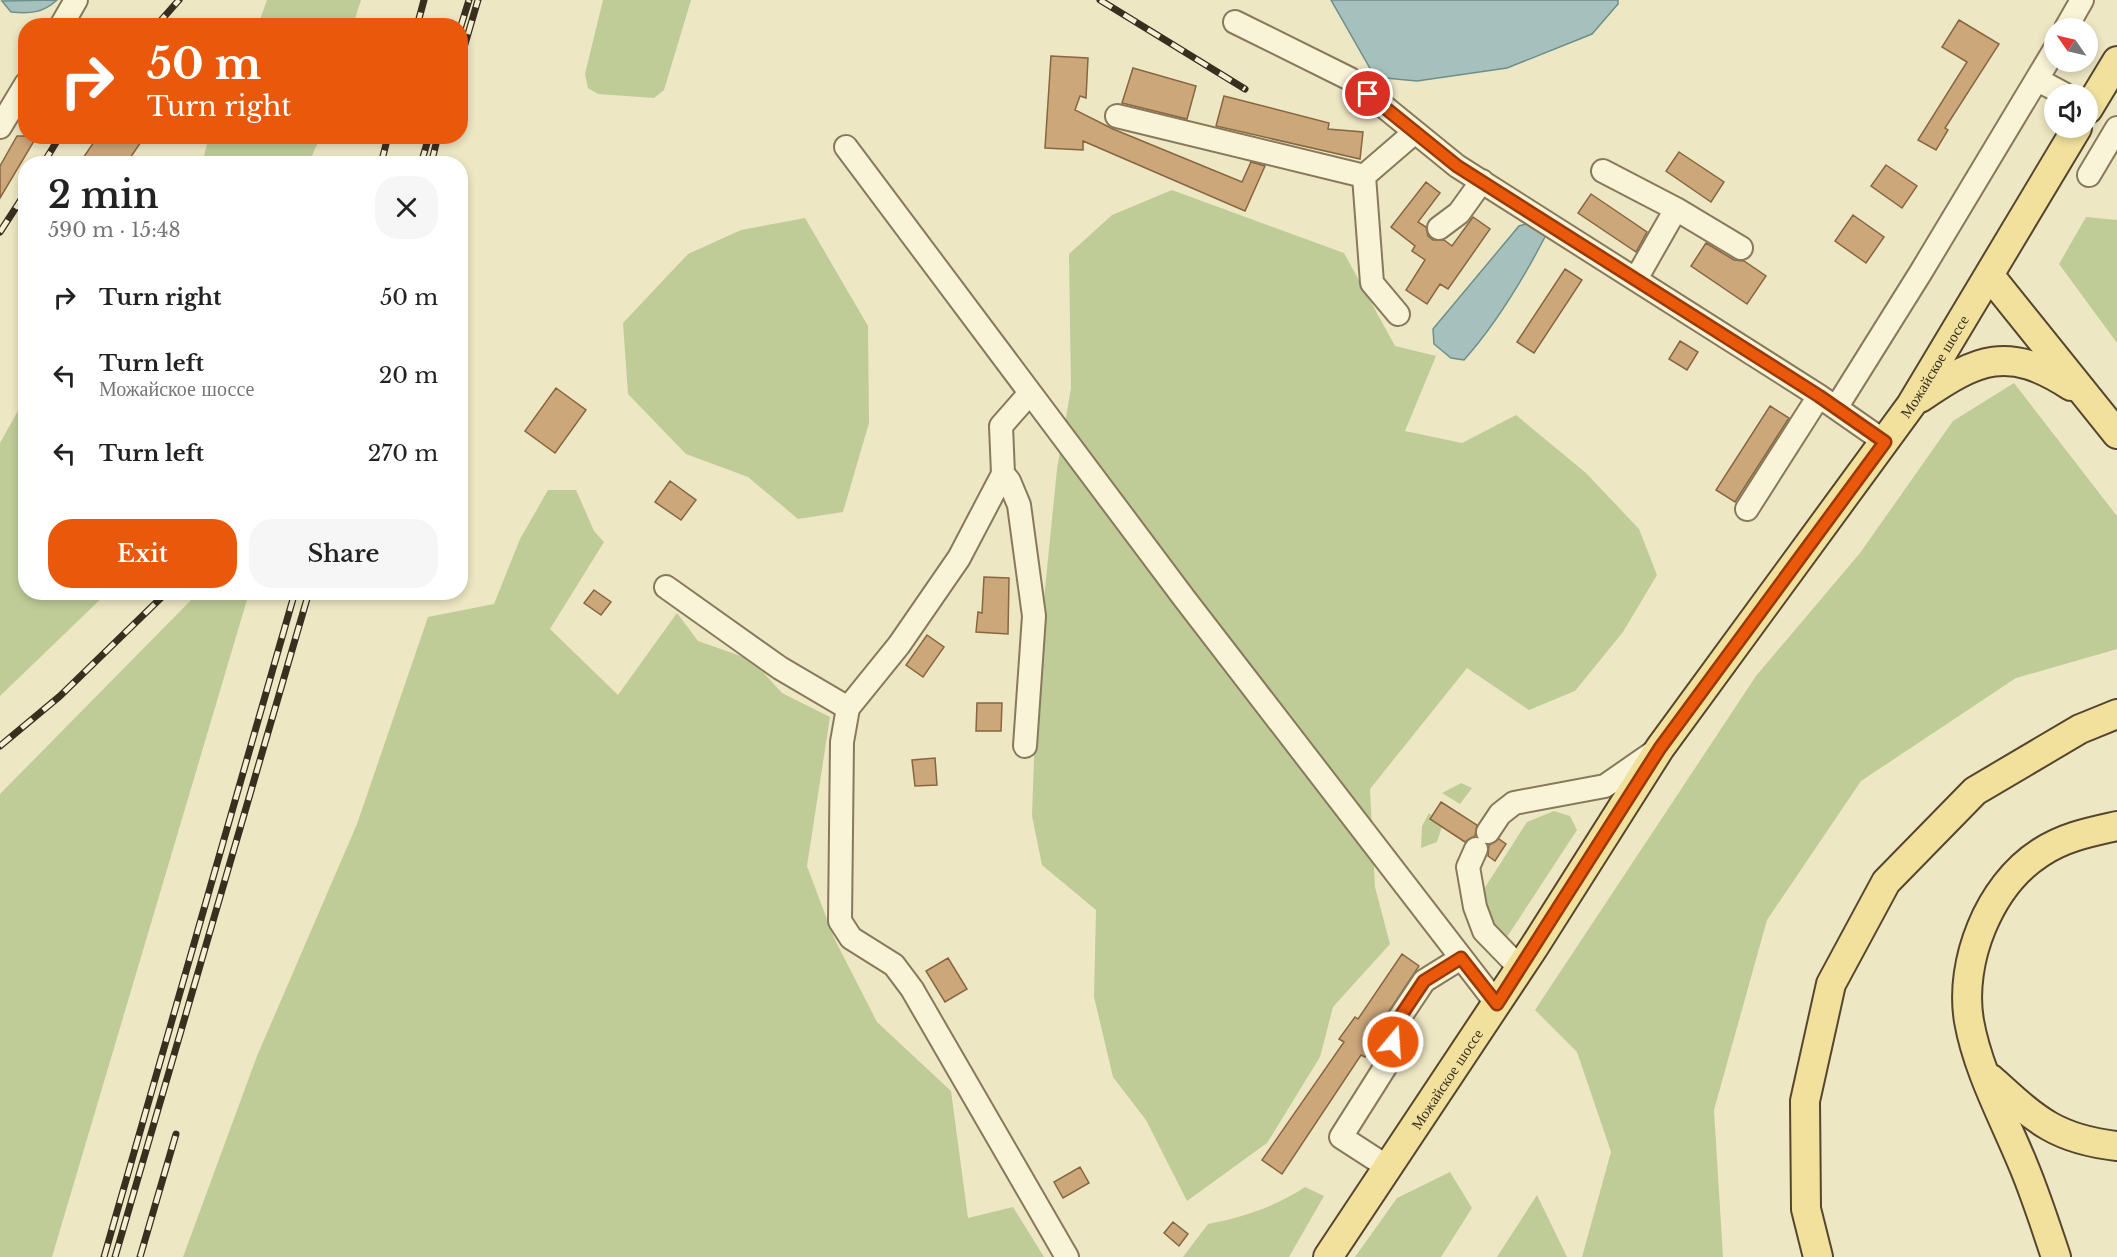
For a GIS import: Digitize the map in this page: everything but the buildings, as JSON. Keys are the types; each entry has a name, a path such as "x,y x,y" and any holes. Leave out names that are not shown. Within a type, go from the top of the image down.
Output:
{"main road":[{"path":"2098,92 2117,61"},
{"name":"Можайское шоссе","path":"1328,1257 1497,1004 1660,748 1911,405 2071,138"},
{"path":"1990,276 2117,434"},
{"path":"1911,405 1950,378 1981,362 2012,360 2048,370 2086,395"},
{"path":"1818,1257 1806,1209 1805,1101 1831,984 1886,882 1975,791 2080,729 2117,714"},
{"path":"2056,1257 2025,1169 1984,1073 1969,1021 1968,980 1983,923 2006,885 2039,853 2078,834 2117,826"},
{"path":"1984,1073 2037,1121 2085,1142 2117,1146"}],"street":[{"path":"65,18 76,0"},
{"path":"2072,18 2082,0"},
{"path":"1235,22 1350,79 1415,132 1482,181 1828,402 1885,442"},
{"path":"1747,509 1828,402 2044,69"},
{"path":"2038,80 2045,84"},
{"path":"0,127 18,97"},
{"path":"1117,116 1364,176"},
{"path":"2089,175 2117,128"},
{"path":"1364,176 1415,132"},
{"path":"846,147 1184,598 1497,1004"},
{"path":"1603,171 1676,209 1741,248"},
{"path":"1364,176 1372,283 1398,314"},
{"path":"1439,228 1459,213 1482,181"},
{"path":"1635,279 1676,209"},
{"path":"1030,393 1001,426 1003,474 959,558 899,645 848,708 842,742 840,921 851,938 894,965 912,990 1067,1257"},
{"path":"1003,474 1009,481 1019,505 1034,616 1025,746"},
{"path":"666,587 780,668 848,708"},
{"path":"1520,968 1484,931 1476,907 1468,867 1482,841 1500,814 1514,803 1605,786 1660,748"},
{"path":"1389,1167 1341,1137 1389,1061 1396,1023 1424,981 1461,958"}],"green space":[{"path":"267,0 361,0 355,18 261,18"},
{"path":"603,0 691,0 664,90 654,98 598,94 588,88 585,74"},
{"path":"207,144 317,144 312,156 204,156"},
{"path":"1172,190 1344,253 1395,346 1436,356 1405,431 1462,443 1516,415 1586,473 1639,529 1657,575 1623,632 1575,691 1529,710 1467,668 1370,789 1375,887 1390,944 1333,1007 1320,1057 1267,1143 1187,1201 1146,1120 1113,1077 1094,997 1096,910 1042,865 1032,816 1037,669 1057,469 1071,388 1069,254 1112,215"},
{"path":"2086,217 2117,220 2117,343 2059,264"},
{"path":"805,218 868,326 869,423 843,512 798,519 748,477 686,454 628,394 623,323 688,254 741,230"},
{"path":"2014,383 2117,516 2117,649 2016,678 1861,781 1767,920 1714,1110 1723,1257 1582,1257 1611,1152 1577,1052 1535,1010 1756,676 1860,553 1953,421"},
{"path":"18,411 18,600 100,600 0,696 0,443"},
{"path":"548,490 576,490 594,531 604,542 550,629 618,695 677,613 698,641 752,660 782,693 830,717 807,866 834,938 877,1022 951,1091 968,1218 1013,1207 1044,1257 183,1257 257,1056 357,824 428,617 494,604 520,539"},
{"path":"191,600 247,600 52,1257 0,1257 0,794"},
{"path":"1461,783 1472,788 1460,804 1442,793"},
{"path":"1554,811 1570,816 1577,830 1507,937 1493,922 1484,889 1527,822"},
{"path":"1429,813 1442,826 1437,842 1421,848 1422,826"},
{"path":"1450,1172 1472,1208 1441,1257 1355,1257 1397,1198"},
{"path":"1305,1187 1324,1196 1289,1257 1183,1257 1208,1224 1258,1210"},
{"path":"1537,1195 1567,1257 1497,1257"}],"water":[{"path":"57,0 36,12 24,13 11,12 2,1"},
{"path":"1331,0 1618,0 1618,4 1592,34 1507,68 1417,81 1375,77"},
{"path":"1533,222 1548,231 1520,282 1488,330 1464,360 1451,358 1434,344 1433,329 1519,226"}],"railway":[{"path":"163,18 179,0"},
{"path":"419,18 424,0"},
{"path":"463,18 469,0"},
{"path":"468,34 478,0"},
{"path":"1100,0 1245,89"},
{"path":"48,156 55,144"},
{"path":"383,156 386,144"},
{"path":"423,156 427,144"},
{"path":"433,156 436,144"},
{"path":"0,232 18,204"},
{"path":"0,746 60,696 159,600"},
{"path":"104,1257 293,600"},
{"path":"115,1257 307,600"},
{"path":"140,1257 176,1134"}],"route":[{"path":"1368,94 1457,166 1819,396 1885,442 1660,748 1497,1004 1461,958 1424,981 1396,1023 1393,1042"}]}
